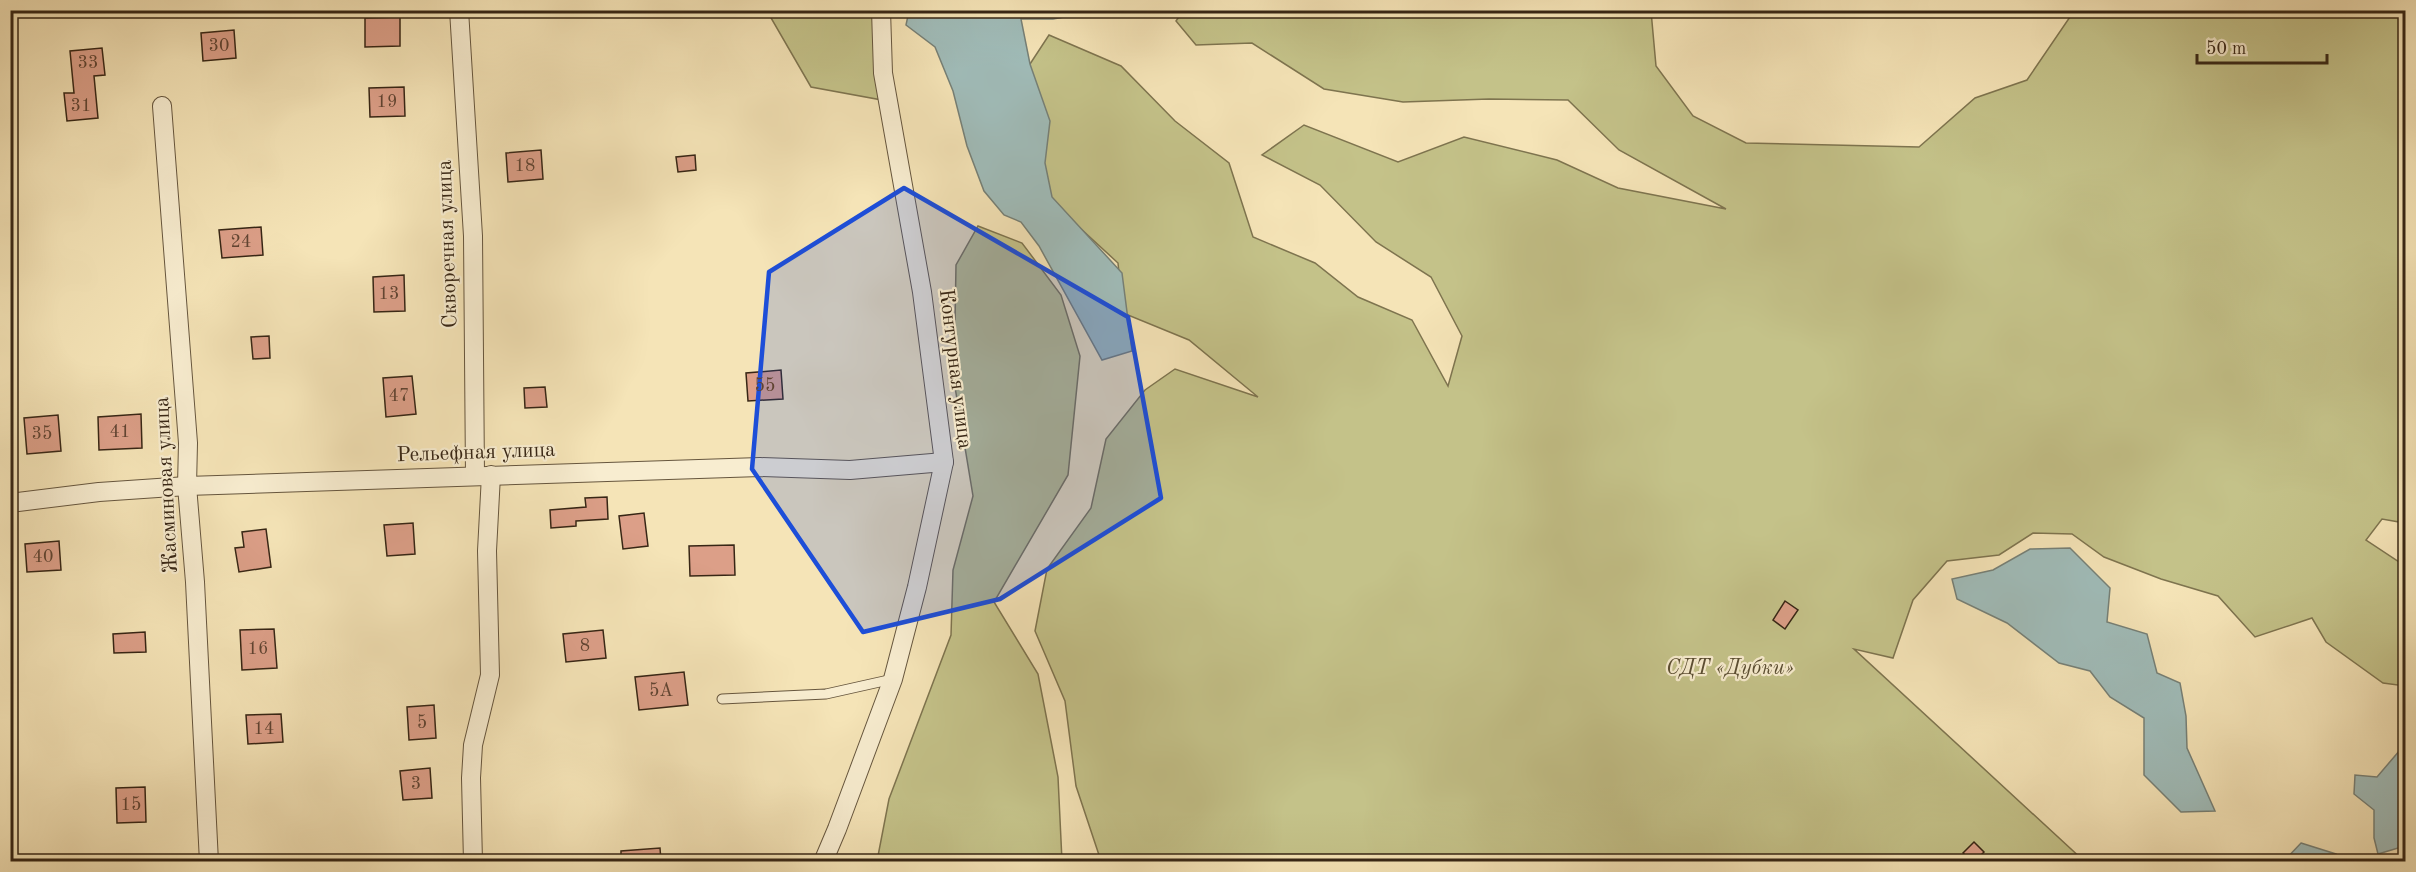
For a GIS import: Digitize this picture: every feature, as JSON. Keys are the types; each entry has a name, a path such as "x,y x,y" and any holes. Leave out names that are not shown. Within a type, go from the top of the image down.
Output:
{"street":[{"name":"Скворечная улица","path":"459,10 473,236 487,551 490,675 473,745 471,778 473,861"},
{"name":"Контурная улица","path":"823,861 893,679 917,587 944,462 922,292 883,73 881,10"},
{"name":"Жасминовая улица","path":"162,106 188,443 187,486 195,582 209,861"},
{"name":"Рельефная улица","path":"10,503 99,492 187,486 760,467 850,470 944,462"}],"lane":[{"path":"722,699 826,694 893,679"}],"highlighted area":[{"path":"904,188 1128,317 1161,498 1000,599 863,632 752,469 769,272"}],"green space":[{"path":"767,11 878,11 882,100 811,87"},
{"name":"СДТ «Дубки»","path":"1183,11 1651,11 1656,66 1693,116 1746,143 1919,147 1975,98 2027,80 2074,11 2405,11 2405,523 2382,519 2366,540 2405,566 2405,686 2383,683 2326,642 2312,618 2255,637 2218,596 2161,579 2104,557 2072,534 2033,533 1999,555 1947,561 1913,600 1893,658 1854,649 2084,861 1101,861 1076,786 1065,701 1035,631 1047,569 1091,508 1106,439 1145,390 1175,369 1258,397 1189,340 1123,313 1118,263 1042,193 1030,64 1049,35 1121,66 1175,121 1229,163 1253,237 1315,263 1358,297 1412,320 1448,386 1462,336 1431,277 1376,242 1320,185 1262,155 1304,125 1398,162 1464,137 1557,160 1618,188 1726,209 1619,150 1568,100 1489,99 1403,102 1324,89 1252,43 1196,45 1176,21"},
{"path":"978,226 1022,243 1061,295 1080,356 1068,475 994,602 1038,674 1058,777 1062,861 877,861 889,799 951,635 953,570 973,496 954,381 956,265"}],"water":[{"path":"909,11 1098,11 1053,19 1021,19 1030,64 1050,121 1045,163 1052,197 1122,273 1132,351 1102,360 1039,246 1021,222 1004,215 984,191 967,146 953,91 935,47 906,25"},
{"path":"2070,548 2110,588 2107,622 2147,634 2157,673 2180,683 2186,716 2187,748 2215,811 2181,812 2144,775 2144,718 2110,697 2090,671 2059,663 2007,623 1957,599 1952,579 1993,570 2030,549"},
{"path":"2400,750 2405,750 2405,846 2378,854 2374,838 2374,810 2354,794 2355,775 2377,777"},
{"path":"2301,843 2336,854 2345,861 2284,861"}],"building":[{"path":"400,17 400,46 365,47 365,18"},
{"path":"234,30 236,58 203,61 201,33"},
{"path":"102,48 105,75 94,76 98,118 67,121 64,93 74,93 70,51"},
{"path":"404,87 405,116 370,117 369,88"},
{"path":"541,150 543,179 508,182 506,153"},
{"path":"695,155 696,170 678,172 676,157"},
{"path":"261,227 263,255 222,258 219,230"},
{"path":"404,275 405,311 374,312 373,277"},
{"path":"269,336 270,358 253,359 251,337"},
{"path":"781,370 783,399 748,401 746,373"},
{"path":"412,376 416,414 386,417 383,378"},
{"path":"545,387 547,407 525,408 524,388"},
{"path":"141,414 142,448 99,450 98,417"},
{"path":"58,415 61,451 27,454 24,418"},
{"path":"607,497 608,519 576,521 576,526 551,528 550,510 586,507 585,498"},
{"path":"644,513 648,546 623,549 619,516"},
{"path":"413,523 415,554 387,556 384,525"},
{"path":"266,529 271,567 239,572 235,548 244,547 242,532"},
{"path":"59,541 61,570 27,572 25,544"},
{"path":"734,545 735,575 690,576 689,546"},
{"path":"1785,601 1798,610 1785,629 1773,620"},
{"path":"274,629 277,668 242,670 240,630"},
{"path":"603,630 606,658 566,662 563,634"},
{"path":"145,632 146,652 114,653 113,634"},
{"path":"684,672 688,705 639,710 635,677"},
{"path":"434,705 436,738 409,740 407,707"},
{"path":"281,714 283,742 248,744 246,715"},
{"path":"430,768 432,798 403,800 400,771"},
{"path":"145,787 146,822 117,823 116,788"},
{"path":"1974,842 1984,852 1972,861 1963,853"},
{"path":"660,848 661,861 621,861 621,851"}]}
